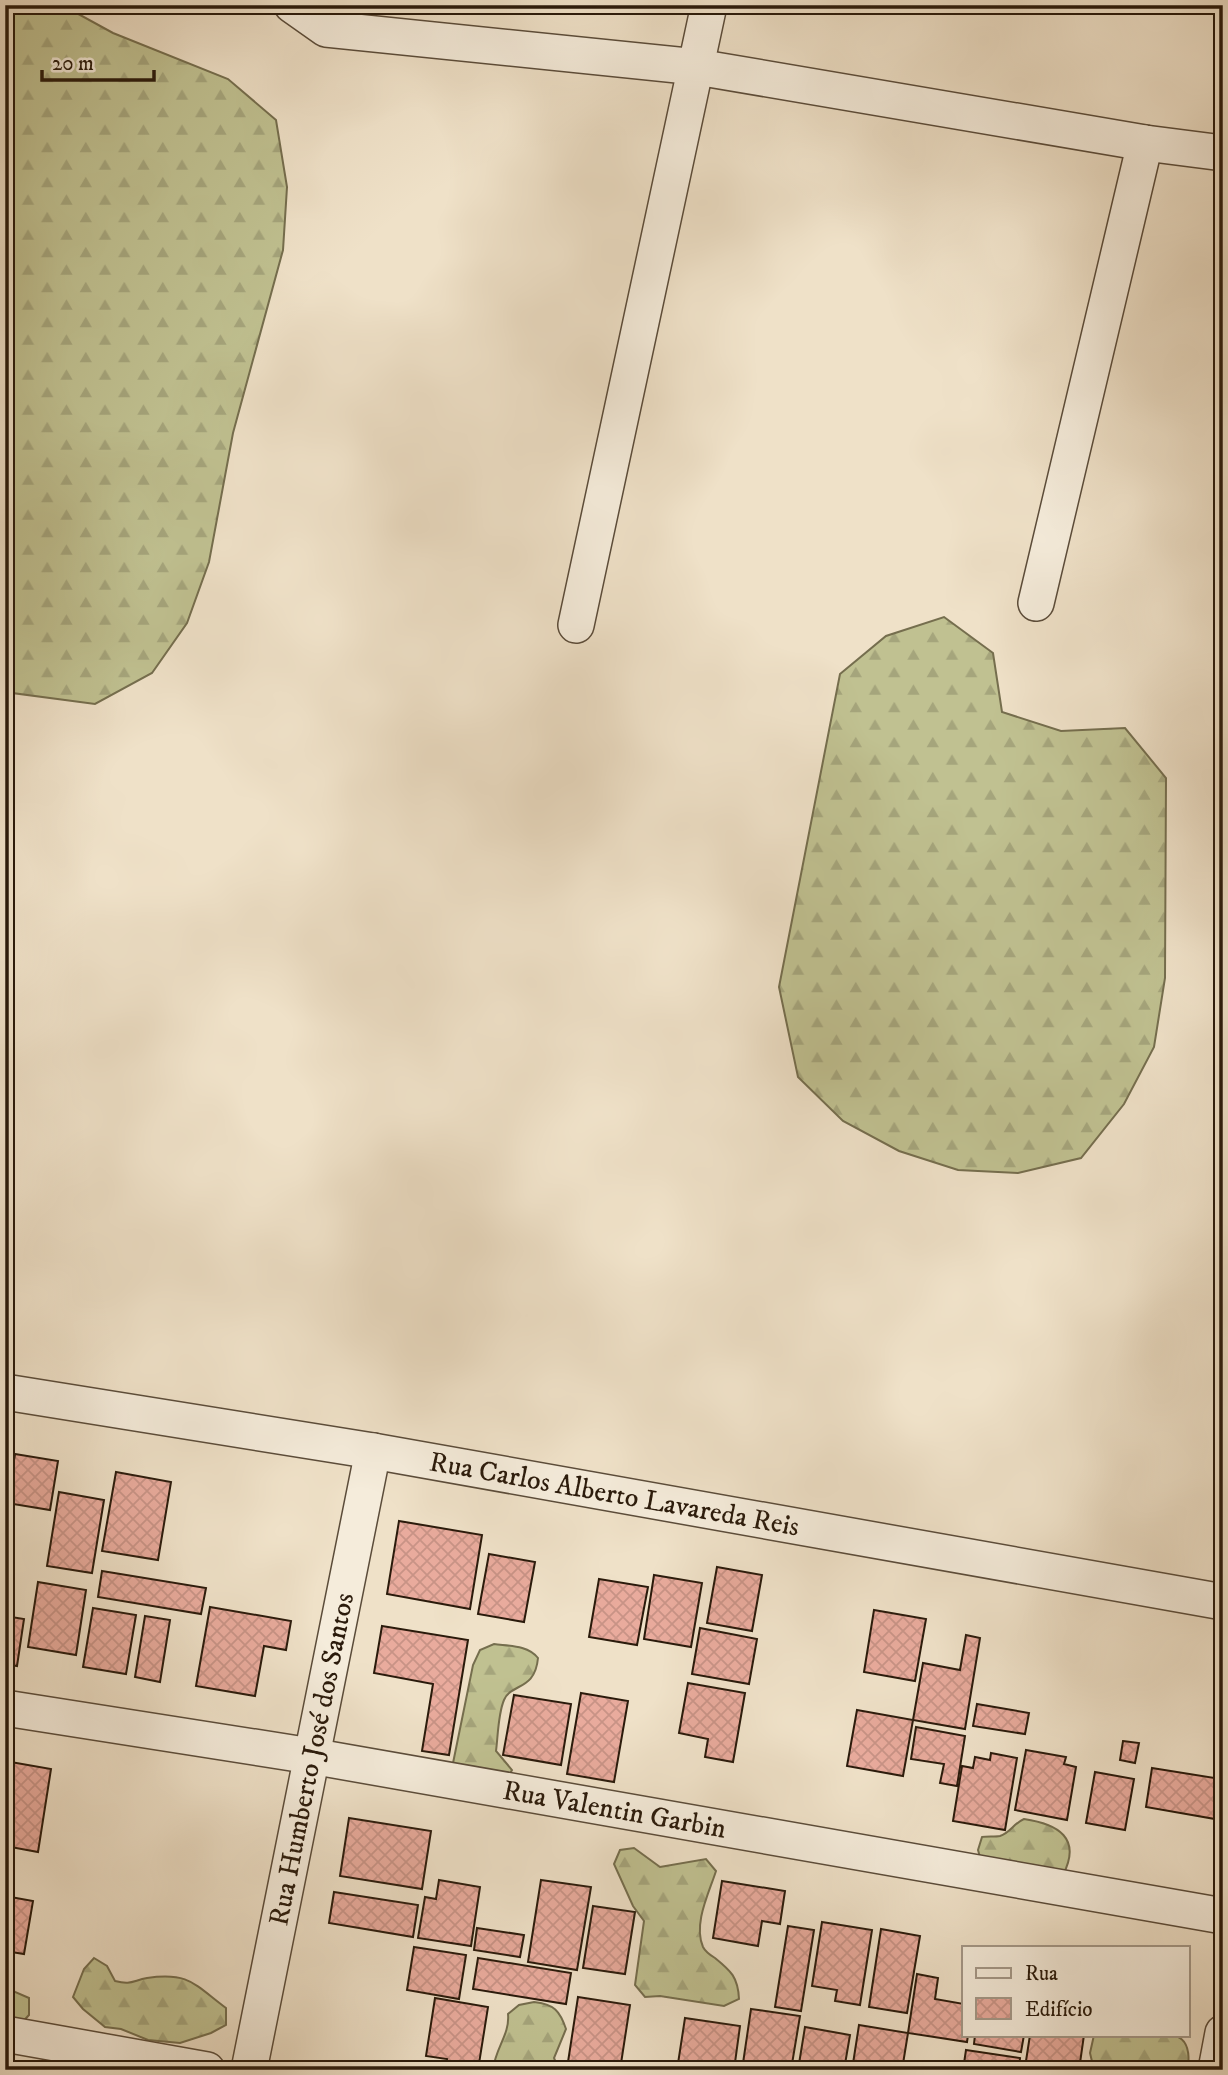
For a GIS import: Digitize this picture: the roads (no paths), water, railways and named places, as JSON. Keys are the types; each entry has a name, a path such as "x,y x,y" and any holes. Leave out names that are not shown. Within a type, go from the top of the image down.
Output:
{"street":[{"path":"292,5 326,29 697,66 1146,143 1223,153"},
{"path":"576,625 709,5"},
{"path":"1036,603 1146,143"},
{"name":"Rua Carlos Alberto Lavareda Reis","path":"5,1392 373,1451 1223,1602"},
{"name":"Rua Humberto José dos Santos","path":"249,2070 373,1451"},
{"name":"Rua Valentin Garbin","path":"5,1708 311,1756 1223,1916"},
{"path":"1216,2070 1223,2033"},
{"path":"5,2034 207,2070"}]}
